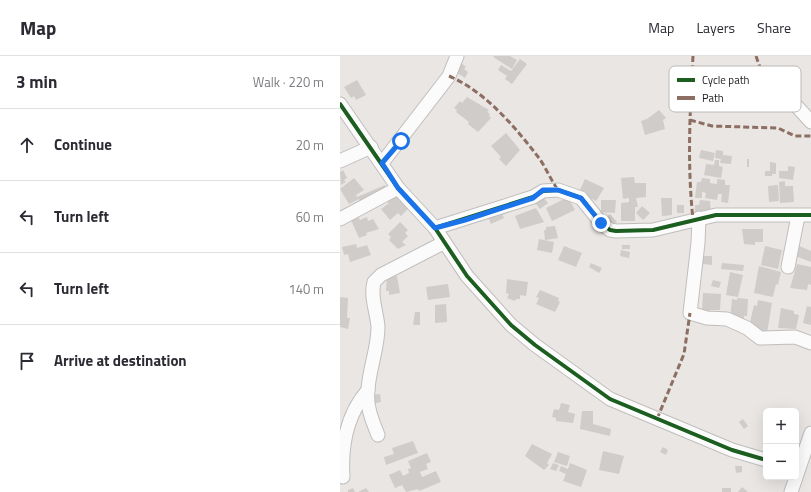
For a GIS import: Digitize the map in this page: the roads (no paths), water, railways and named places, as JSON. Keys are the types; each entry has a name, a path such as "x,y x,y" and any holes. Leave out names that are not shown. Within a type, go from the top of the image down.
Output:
{"street":[{"path":"382,163 449,76 457,56"},
{"path":"340,104 398,188 435,228 443,243 467,276 511,324 552,360 610,399 732,450 763,459"},
{"path":"801,111 811,122"},
{"path":"340,161 371,147"},
{"path":"340,219 398,188"},
{"path":"435,228 533,198 543,190 558,190 581,198 601,223 610,230 653,230 716,215 805,215 788,267"},
{"path":"699,218 698,242 690,313 708,318 727,319 747,328 760,338 790,336 811,342"},
{"path":"378,435 369,411 368,390 377,342 376,312 373,299 374,282 381,274 443,243"},
{"path":"343,477 342,464 347,428 357,405 368,390"},
{"path":"799,466 811,433"},
{"path":"791,492 795,480"}]}
